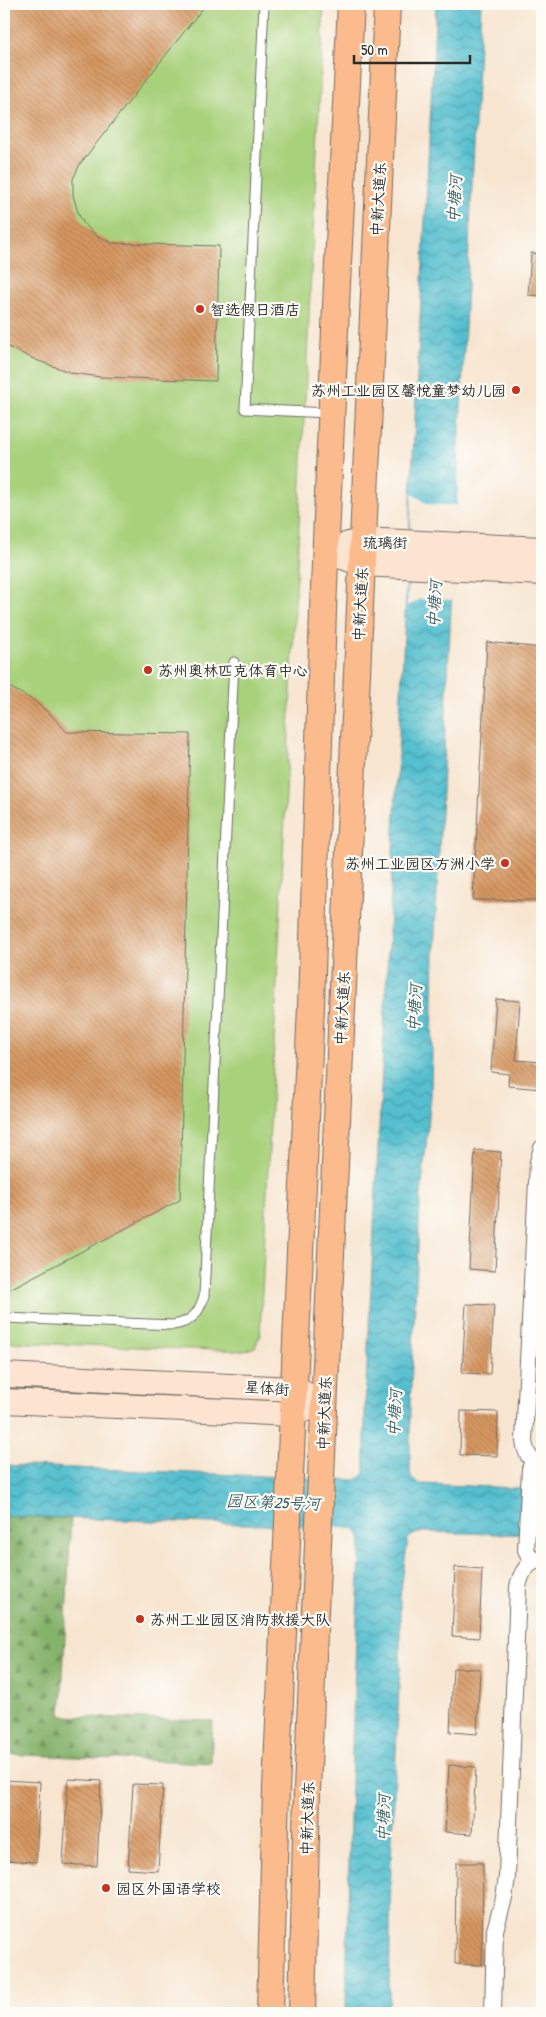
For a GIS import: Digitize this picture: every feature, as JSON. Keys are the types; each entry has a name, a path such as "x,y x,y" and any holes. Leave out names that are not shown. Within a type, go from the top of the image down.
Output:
{"main road":[{"name":"中新大道东","path":"270,2013 276,1789 310,1015 326,550 351,4"},
{"name":"中新大道东","path":"302,2013 307,1790 387,4"}],"street":[{"name":"琉璃街","path":"362,552 410,542 542,549"},
{"name":"琉璃街","path":"326,550 362,552 409,566 542,573"},
{"path":"493,2013 495,1930 504,1898 506,1877 518,1587 520,1576 525,1568 538,1561 526,1550 530,1469 538,1461 528,1456 524,1441 538,1162 542,1148"},
{"name":"星体街","path":"4,1375 325,1403"},
{"name":"星体街","path":"4,1401 293,1401"}],"lane":[{"path":"264,4 246,409 332,414"},
{"path":"4,1318 174,1325 190,1320 200,1308 204,1296 234,662"}],"green space":[{"name":"苏州奥林匹克体育中心","path":"4,4 324,4 260,1335 255,1347 244,1351 4,1342"},
{"path":"4,1516 71,1518 61,1716 213,1721 211,1763 4,1754"}],"water":[{"path":"436,4 481,4 434,953 431,1096 420,1205 410,1405 410,1473 413,1480 420,1484 542,1489 542,1535 419,1532 408,1538 400,1597 400,1668 391,1861 389,2013 346,2013 353,1716 361,1538 357,1530 354,1528 4,1516 4,1465 355,1480 362,1477 365,1471 365,1405"}],"pier":[{"path":"412,493 424,502 433,505 457,505 452,600 419,599 407,607"}],"building":[{"path":"9,4 206,4 80,164 73,179 73,195 78,213 84,224 96,235 112,243 219,246 216,381 101,377 72,373 36,360 4,345 4,11"},
{"path":"531,253 542,254 542,296 528,295"},
{"path":"487,642 542,648 542,900 473,900"},
{"path":"4,684 33,700 67,732 190,734 180,1200 4,1292"},
{"path":"496,999 520,1001 516,1060 542,1062 541,1089 508,1086 509,1074 491,1072"},
{"path":"475,1150 501,1152 495,1271 469,1269"},
{"path":"466,1304 494,1305 490,1374 462,1373"},
{"path":"461,1411 498,1412 497,1456 460,1455"},
{"path":"455,1567 482,1569 479,1638 452,1636"},
{"path":"453,1668 480,1669 477,1734 450,1732"},
{"path":"449,1765 476,1767 472,1834 445,1832"},
{"path":"68,1779 101,1781 97,1866 63,1864"},
{"path":"4,1780 40,1782 36,1862 4,1860"},
{"path":"133,1784 163,1785 158,1871 128,1869"},
{"path":"456,1863 483,1863 482,1965 455,1964"}],"place":[{"name":"智选假日酒店","path":"200,309"},
{"name":"苏州工业园区馨悦童梦幼儿园","path":"516,390"},
{"name":"苏州奥林匹克体育中心","path":"148,670"},
{"name":"苏州工业园区方洲小学","path":"505,863"},
{"name":"苏州工业园区消防救援大队","path":"140,1619"},
{"name":"园区外国语学校","path":"106,1888"}],"water label":[{"name":"中塘河","path":"454,199"},
{"name":"中塘河","path":"434,604"},
{"name":"中塘河","path":"414,1008"},
{"name":"中塘河","path":"394,1413"},
{"name":"园区第25号河","path":"273,1502"},
{"name":"中塘河","path":"383,1818"}]}
